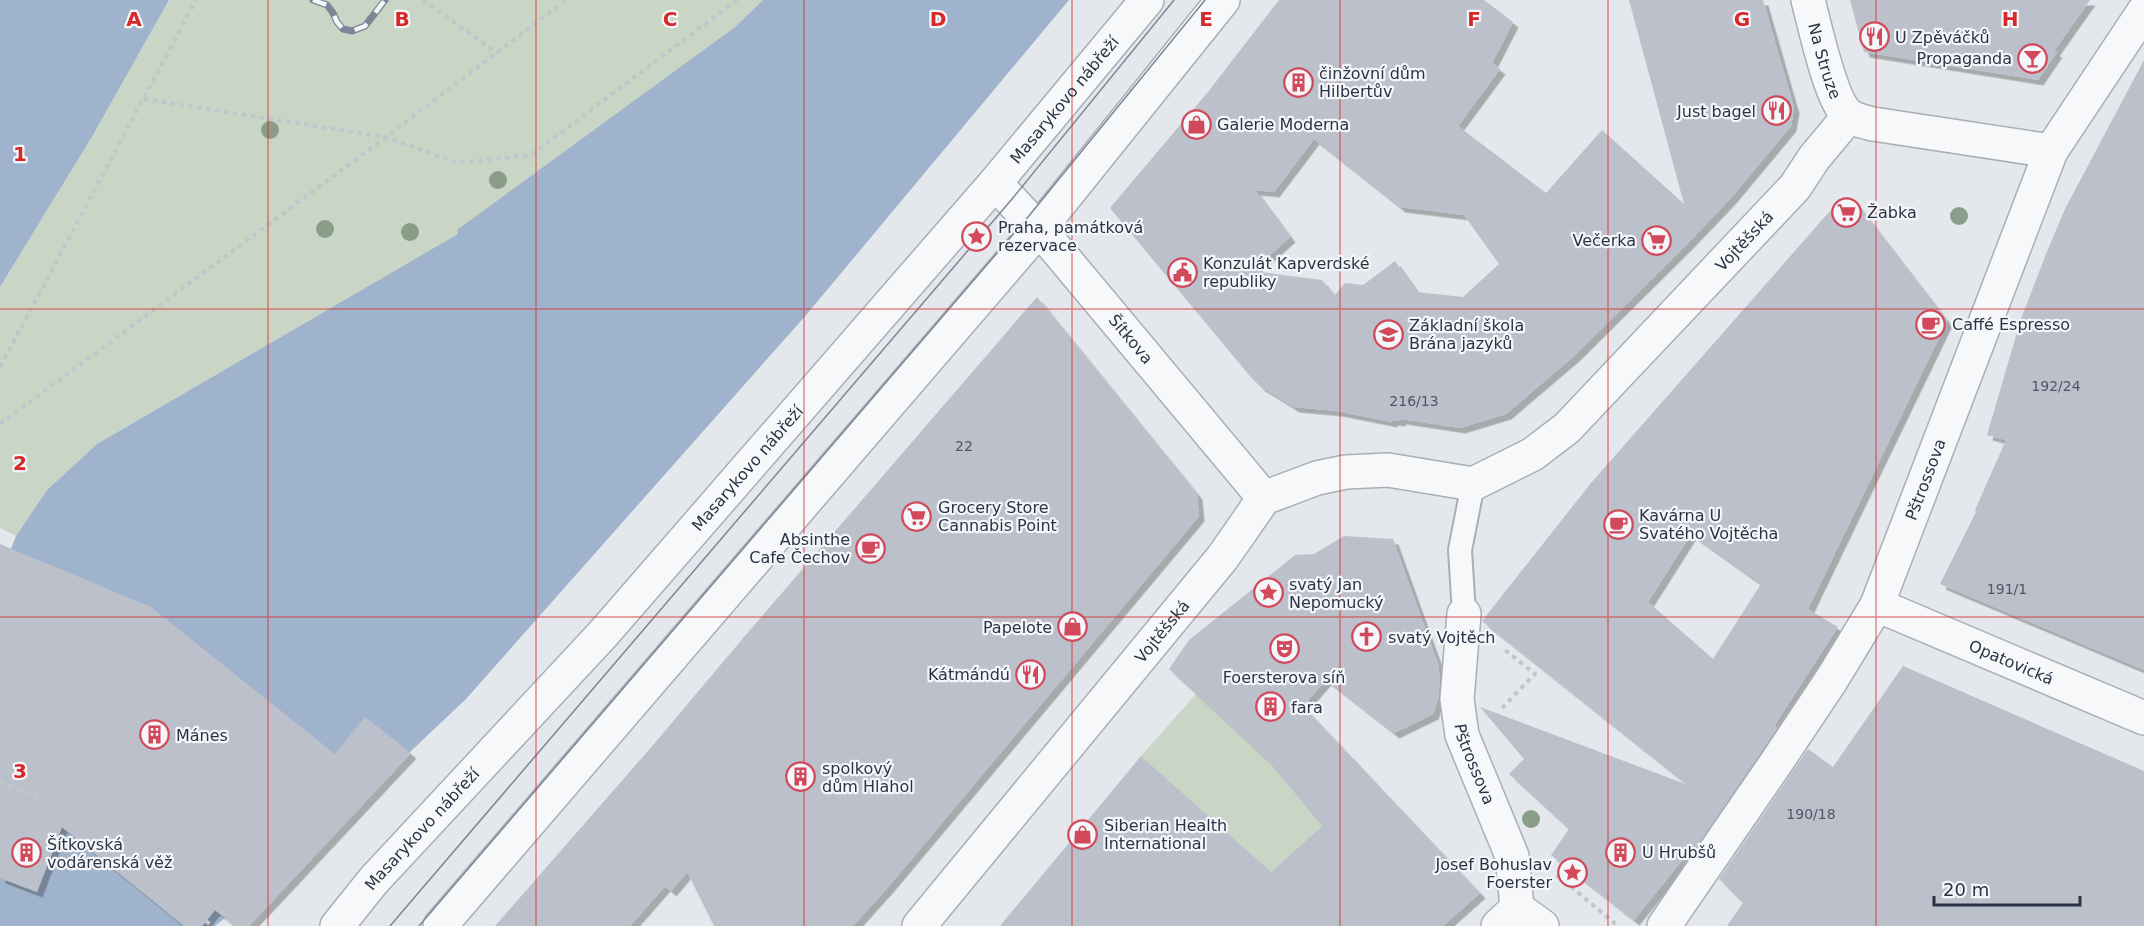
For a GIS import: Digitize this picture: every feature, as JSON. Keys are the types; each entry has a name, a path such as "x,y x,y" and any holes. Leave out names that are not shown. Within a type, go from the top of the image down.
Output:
{"street":[{"name":"Masarykovo nábřeží","path":"337,926 374,880 603,634 995,183 1147,0"},
{"path":"440,926 1039,229 1223,0"},
{"name":"Na Struze","path":"1808,0 1833,87 1840,106 1850,116"},
{"name":"Pštrossova","path":"1664,926 1832,679 1877,605 2050,151 2140,24"},
{"path":"1850,116 1873,124 2050,151"},
{"name":"Vojtěšská","path":"1473,484 1533,454 1566,428 1795,187 1814,158 1850,116"},
{"name":"Šítkova","path":"995,183 1039,229 1264,498"},
{"path":"1264,498 1317,478 1346,472 1388,470 1473,484"},
{"name":"Vojtěšská","path":"919,926 1223,557 1264,498"},
{"name":"Opatovická","path":"1877,605 2144,718"},
{"name":"Pštrossova","path":"1464,614 1457,699 1462,735 1512,856 1519,920"}],"lane":[{"path":"1464,614 1460,550 1473,484"}],"path":[{"path":"0,367 196,0"},
{"path":"423,0 497,53"},
{"path":"0,424 566,0"},
{"path":"144,99 386,137 457,163 531,155 736,0"},
{"path":"1498,645 1535,674 1498,713"},
{"path":"0,782 45,801"},
{"path":"1512,856 1545,865 1618,926"},
{"path":"206,921 212,926"}],"green space":[{"path":"169,0 763,0 735,27 457,231 459,234 97,444 47,490 16,536 0,528 0,287 93,135"},
{"path":"1196,694 1268,761 1303,803 1354,759 1373,780 1271,872 1141,756"}],"water":[{"path":"0,0 169,0 93,135 0,287"},
{"path":"763,0 1069,0 807,314 466,699 357,802 230,914 215,926 0,926 0,577 16,536 47,490 97,444 458,234 457,230 735,27"}],"building":[{"path":"1279,0 1484,0 1513,22 1492,63 1500,69 1458,126 1546,193 1602,130 1684,204 1629,0 1763,0 1794,108 1791,126 1731,198 1574,356 1506,414 1460,428 1401,419 1400,421 1392,420 1392,422 1337,411 1294,407 1260,386 1110,208 1208,92","holes":["1314,139 1400,207 1464,215 1499,264 1463,297 1417,292 1395,261 1363,285 1345,283 1334,296 1322,280 1252,271 1290,237 1255,190 1274,192"]},
{"path":"1850,0 2090,0 2054,51 2057,52 2038,80 1864,52"},
{"path":"2144,60 2144,670 1940,584 1976,512 2006,440 1987,435 2021,319 2046,254 2065,209"},
{"path":"1837,203 1856,203 1947,321 1808,609 1838,627 1774,726 1777,728 1693,851 1691,849 1634,920 1551,855 1569,829 1509,774 1524,759 1480,707 1688,785 1482,621 1591,483","holes":["1691,534 1761,584 1713,659 1648,602"]},
{"path":"1037,297 1197,494 1199,516 889,886 853,926 714,926 687,872 671,891 665,886 630,926 495,926 654,744"},
{"path":"1344,536 1393,539 1438,664 1440,680 1438,699 1433,714 1394,733 1326,680 1303,706 1480,893 1443,926 1000,926 1141,756 1271,872 1322,826 1268,761 1169,669 1189,640 1295,555 1314,554"},
{"name":"Mánes","path":"0,544 151,607 335,754 365,717 411,753 249,926 235,926 215,910 202,926 184,926 62,827 37,892 0,878"},
{"path":"1903,666 2144,771 2144,926 1727,926 1743,903 1719,879 1808,749 1833,767"}],"tram line":[{"path":"390,926 1012,199 1174,0"},
{"path":"419,926 1028,217 1205,0"}],"railway":[{"path":"313,0 327,5 343,29 352,31 365,26 385,0"}],"place":[{"name":"U Zpěváčků","path":"1874,37"},
{"name":"Propaganda","path":"2033,58"},
{"name":"činžovní dům Hilbertův","path":"1298,82"},
{"name":"Just bagel","path":"1777,111"},
{"name":"Galerie Moderna","path":"1196,124"},
{"name":"Žabka","path":"1846,212"},
{"name":"Praha, památková rezervace","path":"977,236"},
{"name":"Večerka","path":"1657,240"},
{"name":"Konzulát Kapverdské republiky","path":"1182,272"},
{"name":"Caffé Espresso","path":"1931,324"},
{"name":"Základní škola Brána jazyků","path":"1388,334"},
{"name":"Grocery Store Cannabis Point","path":"917,516"},
{"name":"Kavárna U Svatého Vojtěcha","path":"1618,524"},
{"name":"Absinthe Cafe Čechov","path":"871,548"},
{"name":"svatý Jan Nepomucký","path":"1268,593"},
{"name":"Papelote","path":"1073,627"},
{"name":"svatý Vojtěch","path":"1367,637"},
{"name":"Foersterova síň","path":"1284,649"},
{"name":"Kátmándú","path":"1031,674"},
{"name":"fara","path":"1270,707"},
{"name":"Mánes","path":"155,735"},
{"name":"spolkový dům Hlahol","path":"801,777"},
{"name":"Siberian Health International","path":"1083,834"},
{"name":"U Hrubšů","path":"1621,852"},
{"name":"Šítkovská vodárenská věž","path":"26,853"},
{"name":"Josef Bohuslav Foerster","path":"1573,873"}]}
